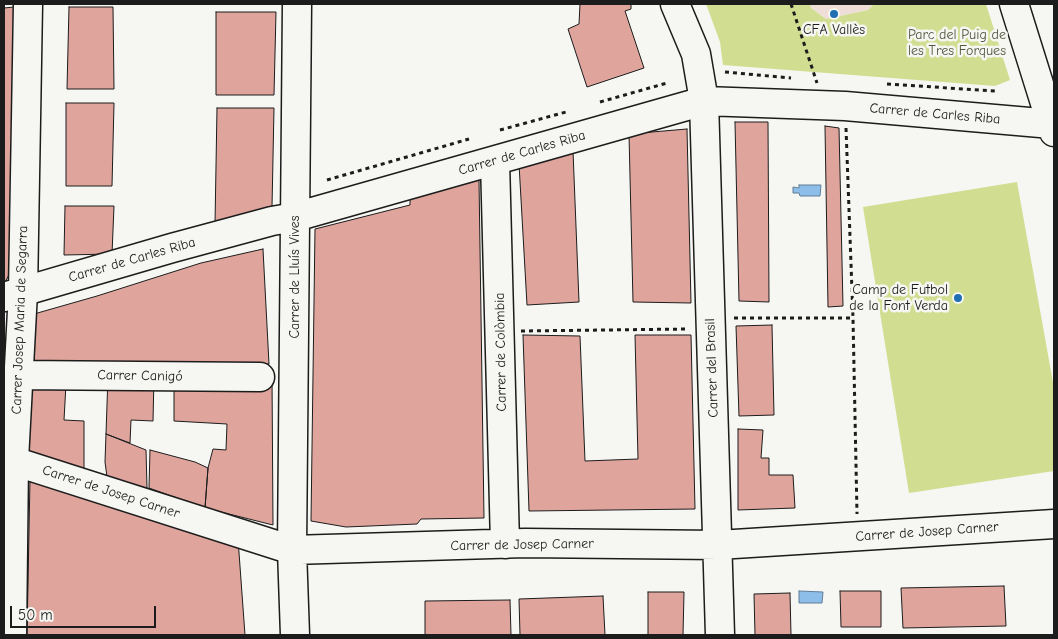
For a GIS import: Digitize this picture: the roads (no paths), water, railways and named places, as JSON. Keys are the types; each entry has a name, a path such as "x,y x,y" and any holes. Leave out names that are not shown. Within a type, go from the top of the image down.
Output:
{"street":[{"name":"Carrer Josep Maria de Segarra","path":"12,635 9,459 19,375 19,299 28,4"},
{"name":"Carrer de Lluís Vives","path":"295,635 292,550 297,4"},
{"name":"Carrer del Brasil","path":"675,4 696,54 704,102 720,635"},
{"path":"1014,4 1053,128"},
{"name":"Carrer de Carles Riba","path":"19,299 172,248 272,221 295,217 704,102 834,106 1053,128"},
{"name":"Carrer de Colòmbia","path":"495,161 501,331 505,544"},
{"name":"Carrer Canigó","path":"19,375 260,377"},
{"name":"Carrer de Josep Carner","path":"9,459 292,550 505,544 718,545 1054,524"}],"water":[{"path":"799,185 821,185 820,196 800,196 799,193 793,193 793,187 799,188"},
{"path":"799,591 823,592 822,603 799,603"}],"place":[{"name":"CFA Vallès","path":"834,14"},
{"name":"Camp de Futbol de la Font Verda","path":"958,298"}],"park label":[{"name":"Parc del Puig de les Tres Forques","path":"957,43"}]}
